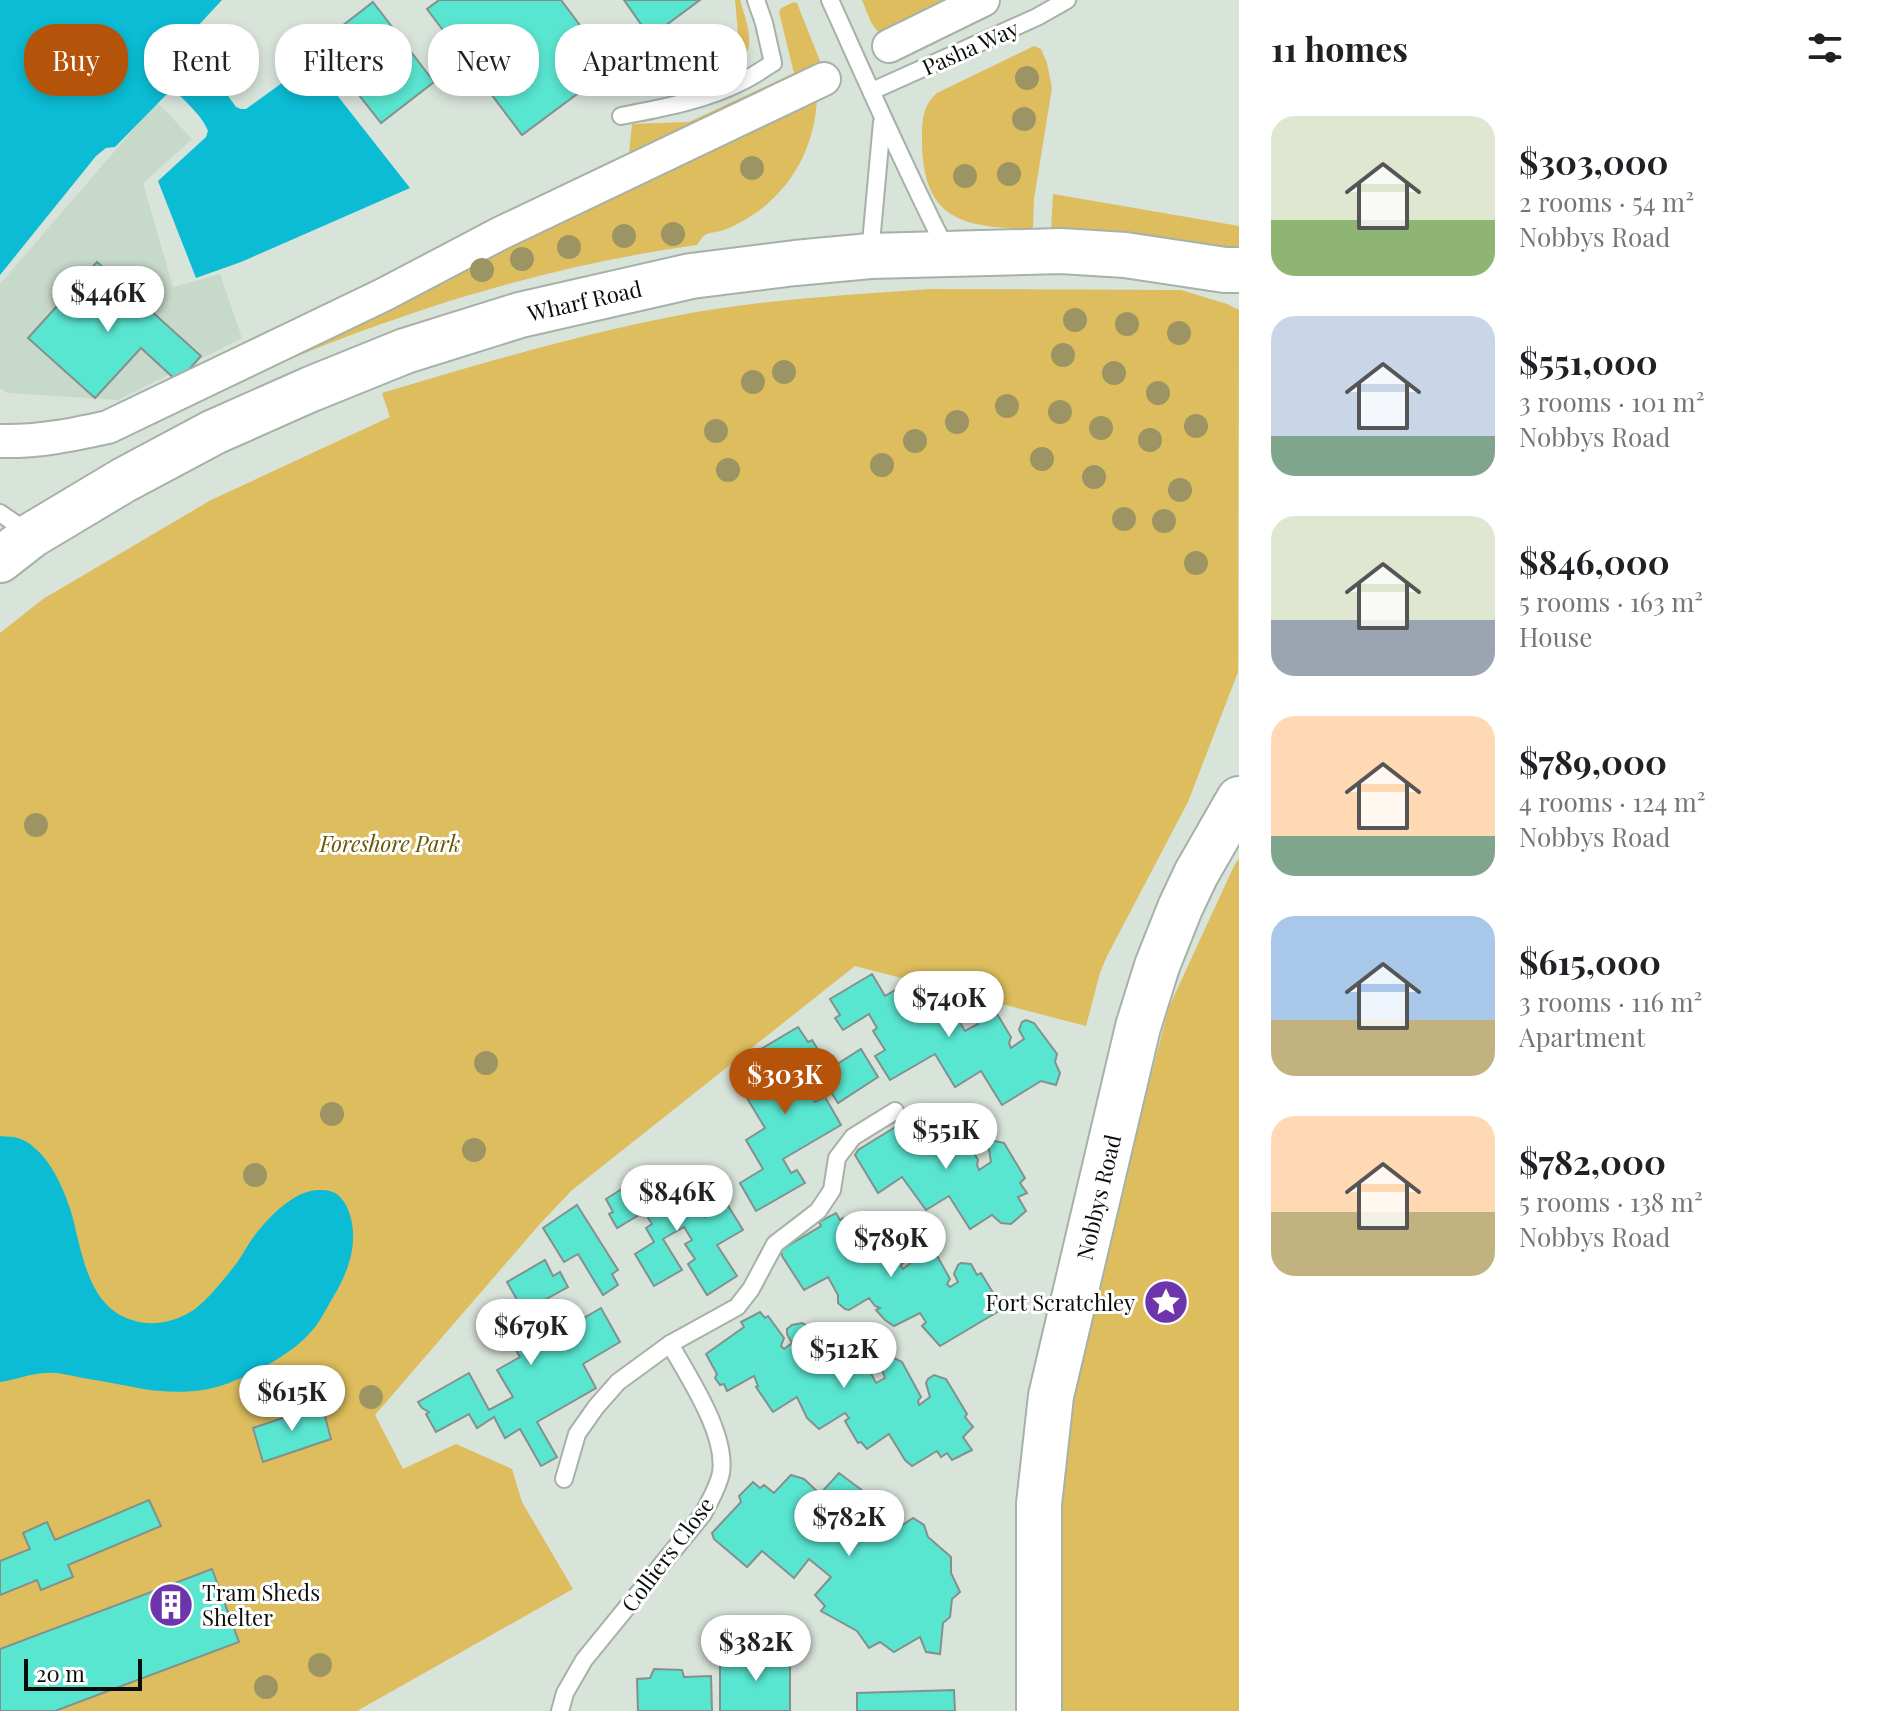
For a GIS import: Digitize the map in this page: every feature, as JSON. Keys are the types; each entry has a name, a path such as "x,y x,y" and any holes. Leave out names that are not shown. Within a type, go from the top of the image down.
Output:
{"street":[{"path":"889,46 983,0"},
{"path":"0,441 27,442 108,427 383,295 515,226 824,79"},
{"name":"Wharf Road","path":"11,536 214,432 405,351 520,315 667,281 870,256 1061,251 1161,260 1234,273"},
{"name":"Nobbys Road","path":"1039,1711 1039,1487 1054,1381 1140,1020 1157,966 1196,874 1239,799"}],"lane":[{"path":"621,116 683,104 710,95 742,82 773,63 756,0"},
{"path":"830,0 882,119 948,253"},
{"name":"Pasha Way","path":"872,91 1037,17 1067,0"},
{"path":"870,256 882,119"},
{"path":"564,1479 577,1434 618,1382 670,1344 737,1307 751,1289 775,1244 818,1211 832,1190 837,1158 853,1137 895,1111"},
{"name":"Colliers Close","path":"560,1711 565,1693 584,1660 703,1514 716,1491 721,1474 720,1449 708,1411 670,1344"}],"shaded area":[{"path":"157,102 192,139 143,183 173,287 220,274 242,338 118,400 7,393 0,388 0,284"}],"green space":[{"path":"735,0 740,0 747,24 737,24"},
{"path":"862,0 961,0 885,36 873,25"},
{"path":"797,3 820,61 805,74 600,171 598,167 629,153 632,124 689,122 794,73 779,12 781,8"},
{"path":"1034,46 1041,49 1047,63 1052,88 1034,199 1033,227 1007,228 968,222 940,205 931,190 922,144 925,110 937,93"},
{"path":"817,98 811,136 796,170 785,185 758,212 728,228 705,235 697,245 591,264 487,290 356,333 254,376 252,372 457,260"},
{"path":"1053,194 1239,226 1239,254 1051,231"},
{"name":"Foreshore Park","path":"930,289 1181,290 1239,310 1238,672 1188,802 1107,956 1086,1026 855,966 571,1191 539,1225 375,1415 403,1469 456,1444 512,1469 522,1502 573,1589 357,1711 0,1711 0,633 43,599 211,500 390,417 382,393 561,342 670,317 767,302"},
{"name":"Fort Scratchley","path":"1239,858 1239,1711 1057,1711 1054,1619 1065,1441 1083,1335 1169,1007"}],"water":[{"path":"0,0 222,0 200,24 144,24 144,96 165,96 115,147 106,148 96,156 0,275"},
{"path":"275,88 275,96 338,96 410,188 241,262 196,278 158,181 206,137 208,131 180,96 228,96 236,107 246,109"},
{"path":"0,1136 16,1137 26,1142 46,1160 67,1200 96,1291 117,1313 132,1320 164,1322 195,1309 224,1280 273,1215 299,1195 308,1192 332,1192 347,1207 353,1231 348,1266 319,1322 300,1343 260,1369 229,1383 188,1392 158,1391 52,1373 0,1382"}],"building":[{"path":"439,0 561,0 579,24 555,24 555,96 574,96 522,135 493,96 539,96 539,24 438,24 427,9"},
{"path":"624,0 700,0 668,24 641,24"},
{"path":"373,2 390,24 345,24"},
{"path":"412,53 428,74 428,87 381,123 360,96 412,96"},
{"path":"97,262 201,356 178,382 141,348 95,398 28,338"},
{"path":"872,974 885,996 907,983 917,999 938,986 965,1031 978,1024 972,1014 976,1004 991,1004 1011,1037 1011,1048 1024,1039 1019,1030 1022,1022 1034,1023 1057,1054 1055,1062 1060,1073 1056,1085 1041,1081 1002,1105 981,1071 955,1087 935,1054 890,1080 875,1056 885,1050 873,1031 877,1028 869,1014 843,1030 835,1018 840,1015 830,999"},
{"path":"798,1027 808,1042 812,1040 825,1061 796,1078 802,1088 805,1085 815,1102 825,1097 841,1125 783,1159 791,1173 797,1170 805,1183 756,1211 740,1183 763,1169 746,1140 765,1128 747,1098 769,1085 751,1055"},
{"path":"861,1049 878,1077 838,1103 820,1075"},
{"path":"911,1113 915,1119 920,1116 935,1141 930,1146 932,1150 944,1142 941,1136 944,1125 959,1126 978,1160 979,1170 991,1162 988,1143 1004,1143 1025,1178 1020,1183 1027,1193 1018,1197 1026,1211 1011,1224 1001,1223 992,1215 970,1229 949,1196 926,1210 902,1177 878,1193 855,1155 858,1150 897,1126 894,1120"},
{"path":"647,1173 664,1202 687,1188 705,1217 727,1204 743,1230 717,1245 737,1276 707,1295 688,1264 695,1259 685,1244 692,1240 684,1227 663,1239 682,1270 654,1286 635,1254 654,1242 646,1228 652,1224 644,1212 617,1228 609,1214 613,1212 606,1199"},
{"path":"577,1205 618,1270 612,1274 618,1285 603,1295 578,1254 564,1262 543,1228"},
{"path":"836,1213 859,1241 856,1245 860,1249 868,1243 865,1234 870,1226 882,1225 905,1260 901,1266 903,1269 914,1260 911,1254 917,1242 930,1243 950,1279 947,1284 950,1287 958,1282 954,1274 958,1265 971,1264 977,1275 981,1273 995,1296 993,1301 999,1311 940,1346 922,1326 926,1322 920,1313 894,1326 876,1310 880,1308 869,1298 849,1310 845,1309 838,1303 838,1295 828,1277 804,1290 781,1250 821,1226 819,1222"},
{"path":"545,1260 553,1276 560,1272 568,1287 541,1302 550,1316 554,1313 563,1330 601,1308 620,1342 583,1364 596,1388 537,1422 557,1457 541,1466 520,1429 505,1438 494,1417 477,1428 469,1414 436,1432 426,1414 429,1412 418,1402 469,1373 489,1410 513,1397 497,1370 520,1357 501,1325 524,1312 507,1282"},
{"path":"760,1312 765,1318 768,1316 784,1338 781,1346 784,1349 792,1343 787,1329 802,1323 808,1326 828,1357 827,1368 840,1359 836,1349 844,1341 856,1345 876,1383 885,1378 882,1362 892,1357 902,1362 921,1397 919,1405 930,1397 926,1383 928,1379 934,1375 946,1379 973,1427 963,1437 972,1450 952,1460 947,1453 941,1457 937,1451 912,1466 889,1434 867,1449 861,1442 858,1443 845,1421 849,1418 845,1413 819,1429 807,1418 797,1397 773,1412 756,1387 754,1376 727,1391 724,1384 720,1385 715,1378 717,1374 706,1354 744,1327 741,1322"},
{"path":"322,1405 331,1439 263,1462 253,1428"},
{"path":"839,1473 875,1500 876,1510 885,1519 901,1526 913,1518 924,1525 928,1537 951,1557 951,1573 960,1592 952,1599 950,1617 943,1623 940,1654 926,1652 920,1637 894,1652 880,1642 869,1648 857,1631 821,1611 825,1606 815,1595 831,1577 809,1559 794,1578 762,1551 747,1567 714,1539 712,1533 741,1502 739,1496 753,1482 760,1488 764,1485 774,1493 791,1475 804,1479 820,1494"},
{"path":"149,1500 161,1526 68,1565 73,1577 41,1590 37,1580 0,1595 0,1561 30,1549 23,1533 47,1522 55,1540"},
{"name":"Tram Sheds Shelter","path":"212,1569 239,1642 55,1711 0,1711 0,1649"},
{"path":"790,1652 790,1711 720,1711 720,1661 742,1660 742,1653"},
{"path":"654,1669 682,1670 684,1677 711,1676 712,1711 638,1711 637,1679 650,1678"},
{"path":"954,1690 955,1711 857,1711 857,1693"}],"place":[{"name":"Fort Scratchley","path":"1166,1302"},
{"name":"Tram Sheds Shelter","path":"171,1605"}]}
